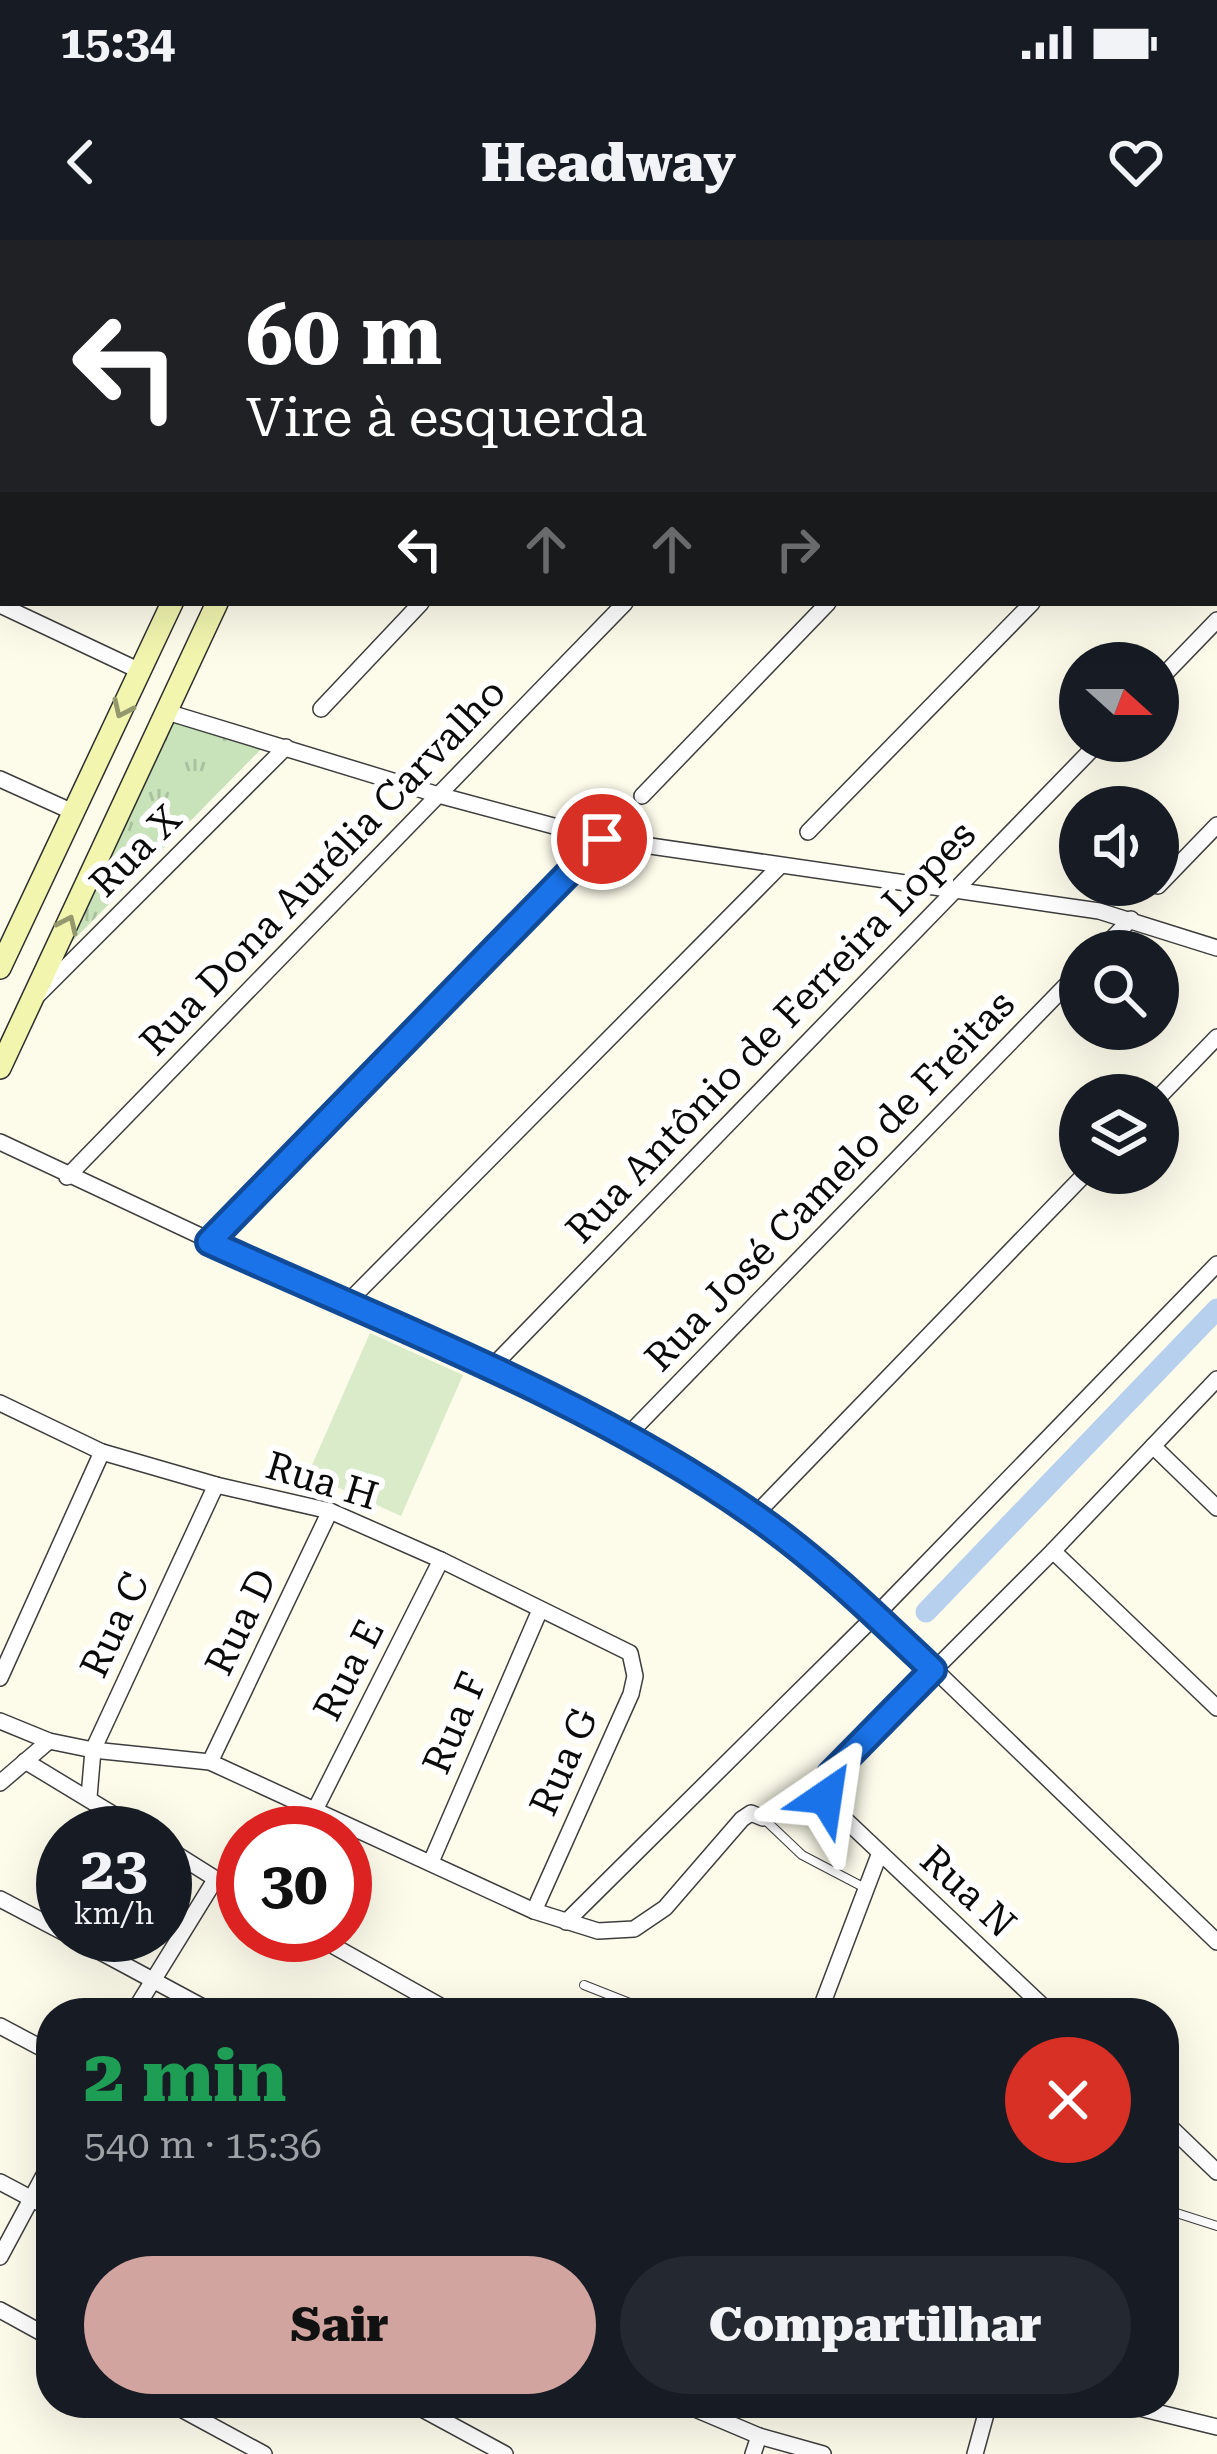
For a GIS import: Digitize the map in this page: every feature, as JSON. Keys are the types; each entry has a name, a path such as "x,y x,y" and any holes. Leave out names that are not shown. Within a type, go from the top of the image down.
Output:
{"street":[{"path":"2,606 140,670"},
{"path":"2,960 171,606"},
{"path":"320,709 419,606"},
{"name":"Rua Dona Aurélia Carvalho","path":"67,1177 623,606"},
{"path":"643,796 826,606"},
{"path":"808,832 1029,606"},
{"path":"0,1068 218,609"},
{"path":"1179,659 1217,620"},
{"path":"167,712 602,839 1131,919 1217,948"},
{"name":"Rua X","path":"32,1001 286,747"},
{"name":"Rua Antônio de Ferreira Lopes","path":"490,1370 1080,762"},
{"path":"0,778 73,812"},
{"path":"1179,864 1217,825"},
{"path":"209,1242 602,839"},
{"path":"346,1304 779,867"},
{"path":"1120,930 1131,919"},
{"name":"Rua José Camelo de Freitas","path":"627,1436 1059,993"},
{"path":"1179,1076 1217,1037"},
{"path":"0,1142 627,1436 755,1515 880,1617 1217,1942"},
{"path":"755,1515 1066,1194"},
{"path":"566,1922 880,1617 1217,1264"},
{"path":"933,1670 1217,1379"},
{"name":"Rua H","path":"0,1402 102,1452 216,1486 330,1511 617,1644"},
{"path":"1153,1446 1217,1508"},
{"path":"0,1678 102,1452"},
{"name":"Rua C","path":"89,1797 93,1750 216,1486"},
{"name":"Rua D","path":"210,1762 330,1511"},
{"path":"1053,1551 1217,1708"},
{"name":"Rua E","path":"317,1806 441,1560"},
{"name":"Rua F","path":"430,1862 540,1610"},
{"name":"Rua G","path":"534,1911 631,1694 635,1663 617,1644"},
{"name":"Rua N","path":"933,1670 830,1775 826,1797 879,1855 1034,1998"},
{"path":"0,1721 49,1741 93,1750 210,1762 306,1806"},
{"path":"0,1783 49,1741"},
{"path":"25,1761 103,1806"},
{"path":"372,1836 534,1911 598,1931 634,1929 665,1908 747,1815 763,1818"},
{"path":"825,1998 879,1855"},
{"path":"141,1998 215,1880 192,1865"},
{"path":"0,1899 36,1918"},
{"path":"121,1962 187,1998"},
{"path":"362,1962 426,1998"},
{"path":"0,2026 36,2045"},
{"path":"1179,2135 1217,2172"},
{"path":"0,2182 36,2200"},
{"path":"0,2257 36,2190"},
{"path":"0,2310 36,2330"},
{"path":"198,2418 264,2454"},
{"path":"439,2418 505,2454"},
{"path":"720,2418 759,2436 823,2454"},
{"path":"975,2454 984,2418"},
{"path":"1179,2418 1217,2427"},
{"path":"754,2454 759,2436"}],"lane":[{"path":"763,1818 802,1855 865,1888"},
{"path":"584,1985 617,1998"},
{"path":"1179,2215 1217,2226"}],"green space":[{"path":"170,715 265,745 52,962"},
{"path":"370,1333 463,1375 401,1516 308,1474"}],"waterway":[{"path":"926,1612 1217,1309"}],"route":[{"path":"602,839 209,1242 627,1436 755,1515 877,1614 933,1670 830,1775 826,1797"}]}
